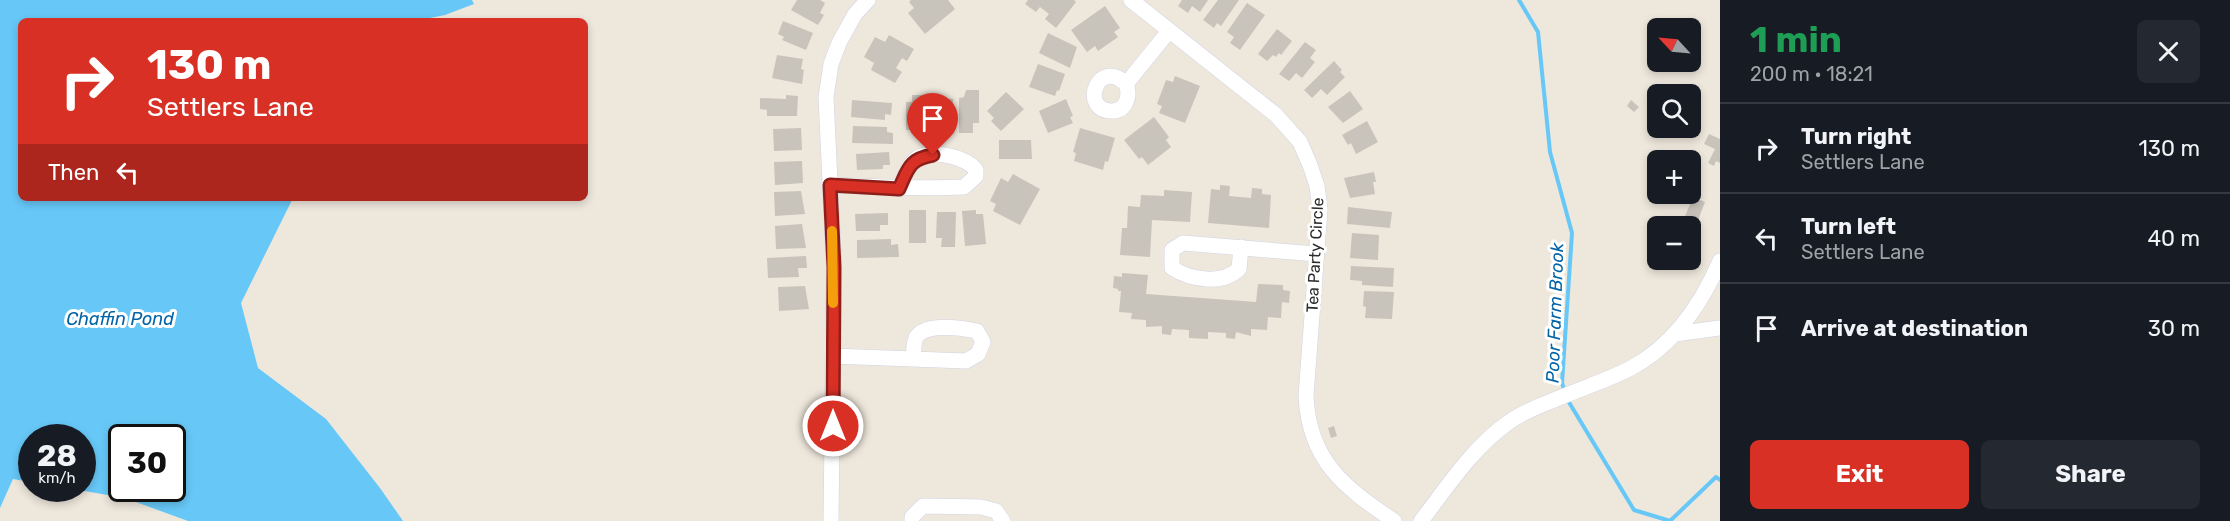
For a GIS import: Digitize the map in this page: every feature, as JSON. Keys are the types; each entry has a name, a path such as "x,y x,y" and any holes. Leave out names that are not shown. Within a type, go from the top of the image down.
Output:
{"street":[{"path":"831,521 834,267 825,108 829,75 835,53 843,33 855,14 868,0"},
{"name":"Tea Party Circle","path":"1131,0 1276,115 1300,142 1314,175 1320,209 1306,396 1309,424 1321,453 1338,479 1360,498 1394,521"},
{"path":"1126,84 1169,31"},
{"path":"830,185 899,189"},
{"path":"1241,247 1317,254"},
{"path":"1421,521 1473,454 1490,436 1511,420 1629,369 1656,352 1676,334 1703,297 1720,261"},
{"path":"1676,334 1720,328"},
{"path":"833,356 913,359"},
{"path":"912,521 912,517 923,506 981,507 996,511 1003,521"}],"water":[{"name":"Chaffin Pond","path":"0,0 472,0 474,4 430,18 18,18 18,201 292,201 241,303 258,368 326,419 403,521 188,521 136,502 186,502 186,424 108,424 108,495 96,493 96,424 18,424 18,480 13,479 0,508"}],"building":[{"path":"797,0 820,0 825,3 820,13 824,15 818,25 791,10"},
{"path":"911,0 948,0 955,9 925,34 908,13 914,8 909,2"},
{"path":"1028,0 1074,0 1076,2 1056,28 1045,19 1049,14 1040,7 1036,12 1025,4"},
{"path":"1182,0 1208,0 1200,12 1192,6 1188,13 1178,6"},
{"path":"1218,0 1239,0 1221,26 1217,23 1214,28 1203,20"},
{"path":"1247,3 1265,15 1240,50 1230,43 1234,37 1227,32"},
{"path":"1105,6 1120,28 1114,32 1118,37 1098,51 1095,46 1087,52 1071,30"},
{"path":"783,21 813,33 806,50 782,40 784,37 778,34"},
{"path":"1277,29 1292,41 1281,55 1279,53 1276,57 1273,55 1267,61 1258,54"},
{"path":"1048,33 1077,47 1070,68 1039,53"},
{"path":"889,35 914,49 907,61 902,58 896,68 902,72 895,83 871,70 874,63 864,57 875,37 885,42"},
{"path":"1305,42 1316,50 1310,58 1315,62 1302,78 1296,73 1289,81 1279,74"},
{"path":"777,55 803,59 802,84 772,78"},
{"path":"1334,61 1345,77 1327,95 1321,89 1312,98 1304,90"},
{"path":"1038,64 1065,74 1055,96 1029,87"},
{"path":"1175,76 1200,86 1185,123 1159,113 1162,106 1157,104 1166,80 1173,82"},
{"path":"966,90 979,90 979,123 973,123 973,133 959,133 959,98 964,97"},
{"path":"1350,91 1363,109 1343,123 1328,107"},
{"path":"1006,92 1024,109 1001,131 991,121 994,118 987,111"},
{"path":"786,95 798,96 797,116 767,116 767,110 760,109 760,98 786,99"},
{"path":"912,95 925,95 924,130 906,130 906,102 912,102"},
{"path":"940,98 953,99 952,132 933,131 933,106 940,106"},
{"path":"1066,99 1073,116 1070,117 1073,123 1048,133 1039,111"},
{"path":"852,100 892,103 891,115 885,114 885,120 851,117"},
{"path":"1631,100 1639,107 1634,112 1627,106"},
{"path":"1154,117 1169,137 1166,140 1171,147 1148,165 1142,157 1139,159 1124,140"},
{"path":"1367,121 1378,142 1356,154 1351,143 1348,145 1342,135"},
{"path":"853,126 887,127 887,132 893,133 893,144 852,143"},
{"path":"801,128 802,150 774,151 773,129"},
{"path":"1080,128 1115,138 1108,162 1105,161 1103,170 1074,161 1076,153 1073,152"},
{"path":"1709,134 1720,139 1720,163 1716,161 1714,166 1708,163 1715,149 1704,144"},
{"path":"999,140 1031,140 1032,159 999,159"},
{"path":"889,152 890,165 883,165 883,169 857,170 856,154"},
{"path":"802,161 803,183 775,185 774,162"},
{"path":"1374,172 1375,194 1350,198 1344,178"},
{"path":"1013,174 1040,189 1020,225 993,211 996,204 990,201 1001,178 1008,182"},
{"path":"1220,185 1230,186 1229,196 1251,198 1252,188 1262,189 1262,194 1271,195 1269,228 1208,223 1211,189 1220,190"},
{"path":"1164,190 1192,192 1190,222 1152,220 1150,257 1120,255 1122,228 1127,228 1128,206 1140,207 1141,195 1164,196"},
{"path":"801,191 805,214 775,216 774,192"},
{"path":"1701,200 1705,202 1700,216 1685,216 1690,204 1701,204"},
{"path":"1348,207 1392,212 1390,228 1347,224"},
{"path":"909,210 926,210 926,243 909,243"},
{"path":"976,210 976,214 983,214 986,244 965,246 962,211"},
{"path":"937,212 956,212 955,247 941,247 942,238 936,238"},
{"path":"888,213 888,225 880,225 880,231 856,231 855,214"},
{"path":"802,224 806,248 776,249 775,226"},
{"path":"1352,233 1379,235 1378,260 1350,258"},
{"path":"891,239 891,245 898,244 899,257 857,258 857,240"},
{"path":"806,256 807,268 798,268 799,277 768,278 767,258"},
{"path":"1351,266 1394,268 1393,287 1362,285 1362,281 1350,280"},
{"path":"1122,273 1148,275 1146,294 1256,302 1258,284 1283,285 1283,290 1290,291 1289,303 1282,302 1281,318 1268,317 1267,330 1251,329 1251,336 1236,332 1235,339 1226,338 1226,333 1208,332 1208,339 1189,338 1189,330 1172,329 1171,335 1162,334 1162,326 1146,327 1146,320 1131,319 1132,313 1119,312 1121,291 1113,288 1114,276 1122,277"},
{"path":"805,286 809,309 779,311 778,287"},
{"path":"1364,291 1394,292 1392,319 1365,318"},
{"path":"1334,426 1337,436 1331,438 1328,428"}],"waterway":[{"name":"Poor Farm Brook","path":"1519,0 1538,32 1550,152 1572,233 1562,383 1565,392"},
{"name":"Poor Farm Brook","path":"1567,399 1634,510 1670,521 1716,477 1720,480"}],"slow traffic":[{"path":"832,231 833,303"}],"route":[{"path":"833,426 834,267 830,185 899,189 909,167 919,157 933,155"}]}
